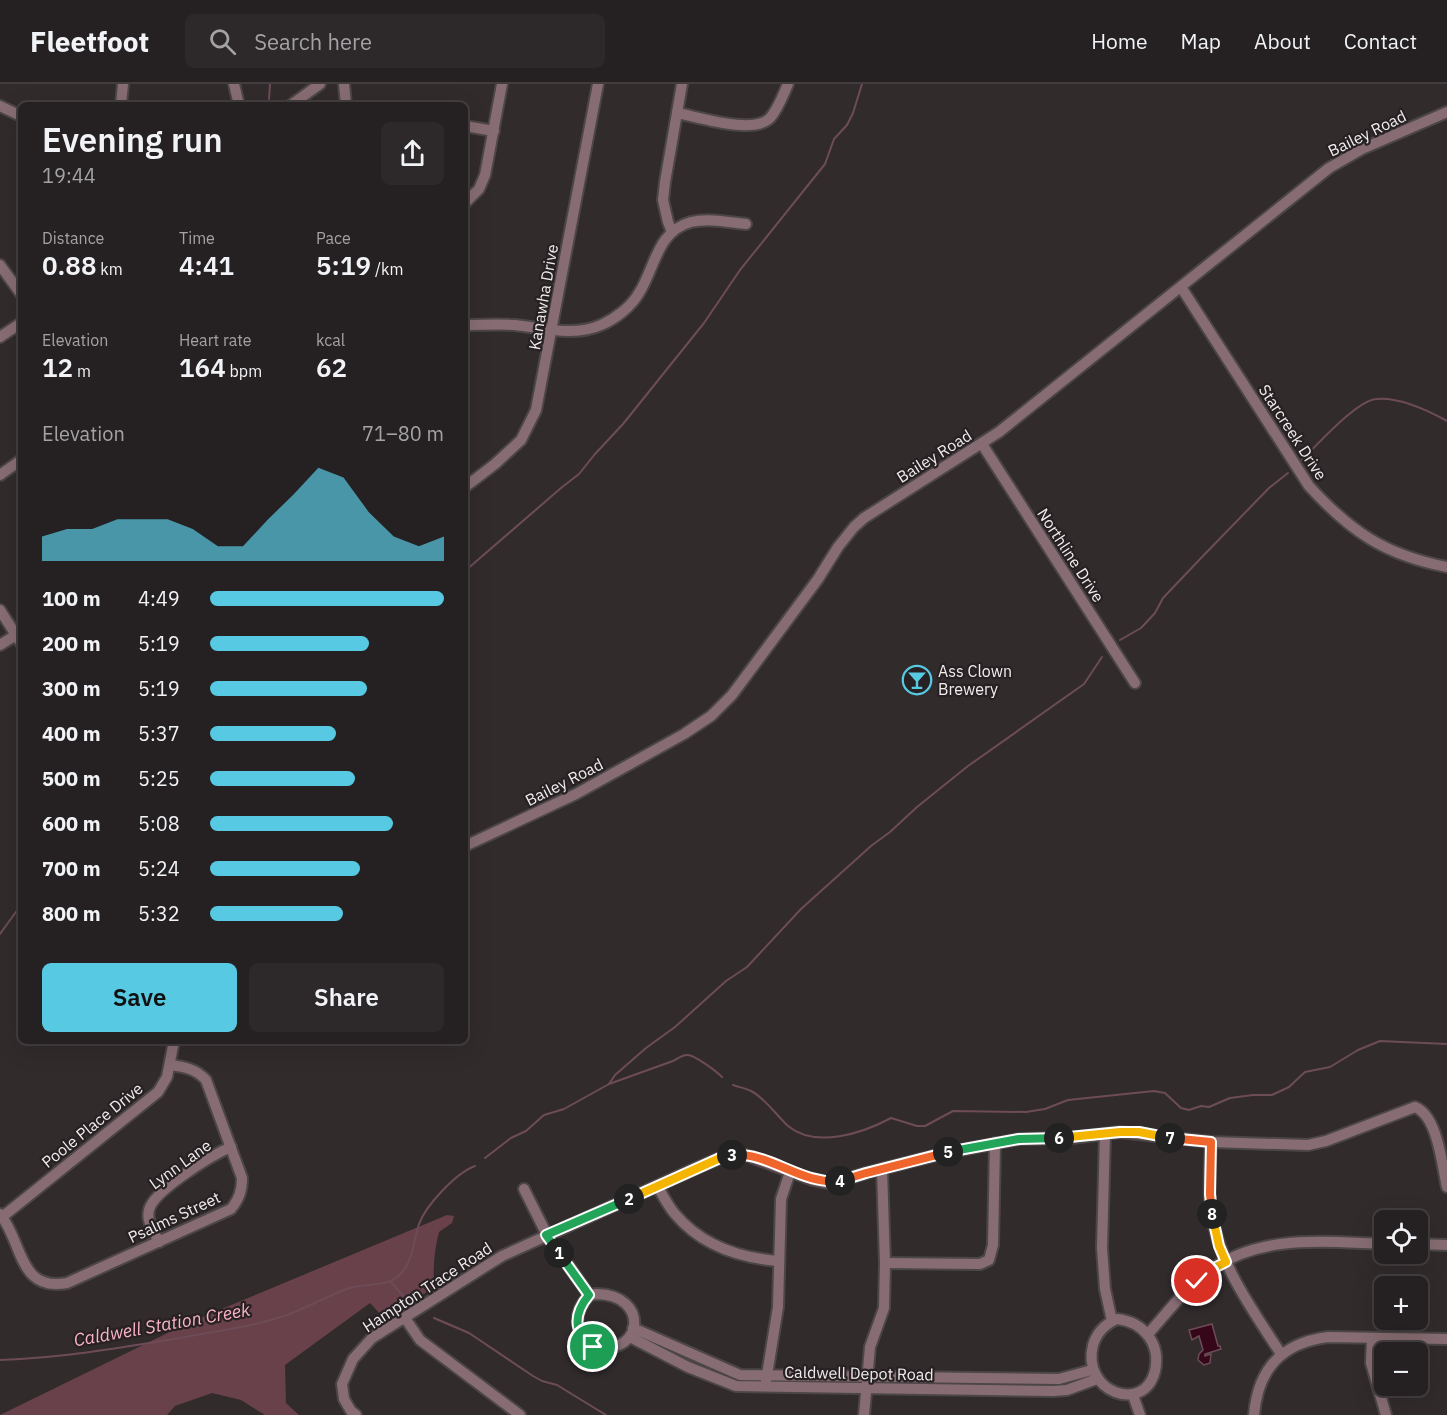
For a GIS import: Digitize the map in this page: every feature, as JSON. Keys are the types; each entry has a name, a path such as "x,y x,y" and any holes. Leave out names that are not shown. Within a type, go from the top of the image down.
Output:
{"street":[{"path":"121,102 123,84"},
{"path":"234,84 238,102"},
{"path":"295,102 320,84"},
{"path":"344,84 346,102"},
{"path":"468,200 483,183 502,84"},
{"name":"Kanawha Drive","path":"468,485 521,440 539,398 598,84"},
{"path":"672,232 663,200 682,84"},
{"path":"677,113 743,126 758,124 770,117 788,84"},
{"path":"0,106 18,115"},
{"name":"Bailey Road","path":"468,845 584,790 684,734 711,716 739,687 854,527 880,507 981,444 1026,411 1337,163 1362,149 1447,112"},
{"path":"468,127 494,131"},
{"path":"468,325 513,325 578,331 590,329 613,319 639,294 661,244 679,227 702,221 746,224"},
{"path":"0,265 18,290"},
{"name":"Starcreek Drive","path":"1181,287 1309,486 1332,511 1353,530 1390,551 1413,560 1447,567"},
{"path":"0,338 18,325"},
{"name":"Northline Drive","path":"981,444 1135,683"},
{"path":"0,475 18,462"},
{"path":"0,610 18,639 0,645"},
{"name":"Poole Place Drive","path":"1,1215 158,1092 164,1084 171,1065 174,1044"},
{"name":"Psalms Street","path":"1,1215 28,1271 35,1279 46,1284 67,1283 231,1209 242,1189 242,1178 206,1080 195,1071 171,1065"},
{"name":"Hampton Trace Road","path":"356,1415 351,1412 344,1399 342,1384 353,1359 372,1338 502,1256 731,1155 742,1154 754,1157 790,1172 828,1183 929,1156 1019,1139 1071,1138 1139,1132 1168,1138 1211,1142 1308,1145 1326,1141 1411,1107 1420,1109 1430,1122 1436,1137 1447,1187"},
{"path":"1105,1134 1102,1248 1112,1321"},
{"path":"1211,1142 1211,1208 1219,1246 1226,1262 1281,1354"},
{"path":"885,1263 980,1264 989,1260 993,1245 995,1143"},
{"name":"Lynn Lane","path":"159,1242 149,1221 148,1212 155,1198 206,1159 231,1147"},
{"path":"864,1415 870,1347 884,1308 882,1169"},
{"path":"765,1387 778,1307 781,1199 790,1172"},
{"path":"657,1186 674,1213 709,1243 744,1256 779,1261"},
{"path":"524,1189 546,1235 589,1295"},
{"path":"1148,1334 1197,1281 1214,1268 1262,1247 1280,1242 1374,1244"},
{"path":"1428,1244 1447,1245"},
{"path":"608,1294 619,1297 627,1304 633,1316 632,1332 625,1343 617,1347 605,1348 593,1347 585,1341 577,1322 578,1312 589,1295 608,1294"},
{"path":"405,1318 420,1340 520,1415"},
{"path":"1117,1319 1135,1323 1148,1334 1155,1351 1155,1374 1148,1389 1134,1398 1112,1394 1101,1385 1095,1375 1092,1348 1100,1330 1117,1319"},
{"name":"Caldwell Depot Road","path":"632,1332 740,1375 1053,1391 1067,1390 1095,1375"},
{"name":"Caldwell Depot Road","path":"632,1332 688,1367 736,1386 765,1387 868,1382"},
{"path":"1254,1415 1258,1384 1274,1360 1298,1344 1328,1337 1447,1340"},
{"path":"1372,1338 1371,1362 1386,1415"},
{"path":"1134,1398 1140,1415"}],"shaded area":[{"path":"447,1215 454,1216 452,1223 439,1232 434,1260 434,1289 397,1306 383,1317 370,1303 285,1365 286,1403 299,1415 265,1415 241,1400 212,1393 175,1406 167,1415 0,1415 188,1323"},
{"path":"1212,1324 1218,1346 1221,1349 1205,1354 1205,1356 1211,1354 1210,1363 1204,1365 1198,1360 1203,1350 1199,1336 1192,1340 1189,1330"}],"waterway":[{"path":"269,99 270,84"},
{"path":"468,568 579,474 623,424 704,323 740,270 825,164 834,139 847,125 853,113 862,84"},
{"path":"1302,460 1338,424 1369,401 1386,399 1404,402 1447,421"},
{"path":"1120,640 1141,628 1155,613 1163,598 1269,488 1288,473"},
{"path":"609,1084 615,1075 646,1048 675,1027 726,981 747,967 801,909 917,807 968,766 1084,684 1102,657"},
{"path":"0,934 18,909"},
{"name":"Caldwell Station Creek","path":"733,1085 756,1094 788,1126 799,1133 826,1138 867,1129 891,1118 917,1126 925,1126 953,1111 1026,1112 1045,1109 1068,1100 1154,1091 1165,1093 1181,1108 1189,1110 1201,1106 1209,1107 1230,1098 1272,1095 1289,1087 1305,1072 1330,1067 1358,1050 1380,1041 1447,1044"},
{"name":"Caldwell Station Creek","path":"485,1158 511,1138 526,1131 544,1115 564,1109 609,1084 684,1055 696,1058 722,1077"},
{"name":"Caldwell Station Creek","path":"0,1360 90,1352 247,1326 287,1315 349,1288 392,1280 406,1266 412,1253 419,1224 428,1208 451,1182 475,1166"},
{"path":"391,1282 403,1296"},
{"path":"434,1318 469,1333 533,1376 557,1385 606,1415"}],"place":[{"name":"Ass Clown Brewery","path":"917,680"}],"route":[{"path":"593,1347 585,1341 577,1322 578,1312 589,1295 546,1235 731,1155 742,1154 754,1157 790,1172 828,1183 941,1154 1019,1139 1071,1138 1139,1132 1180,1140 1211,1142 1211,1208 1219,1246 1226,1262 1197,1281"}]}
